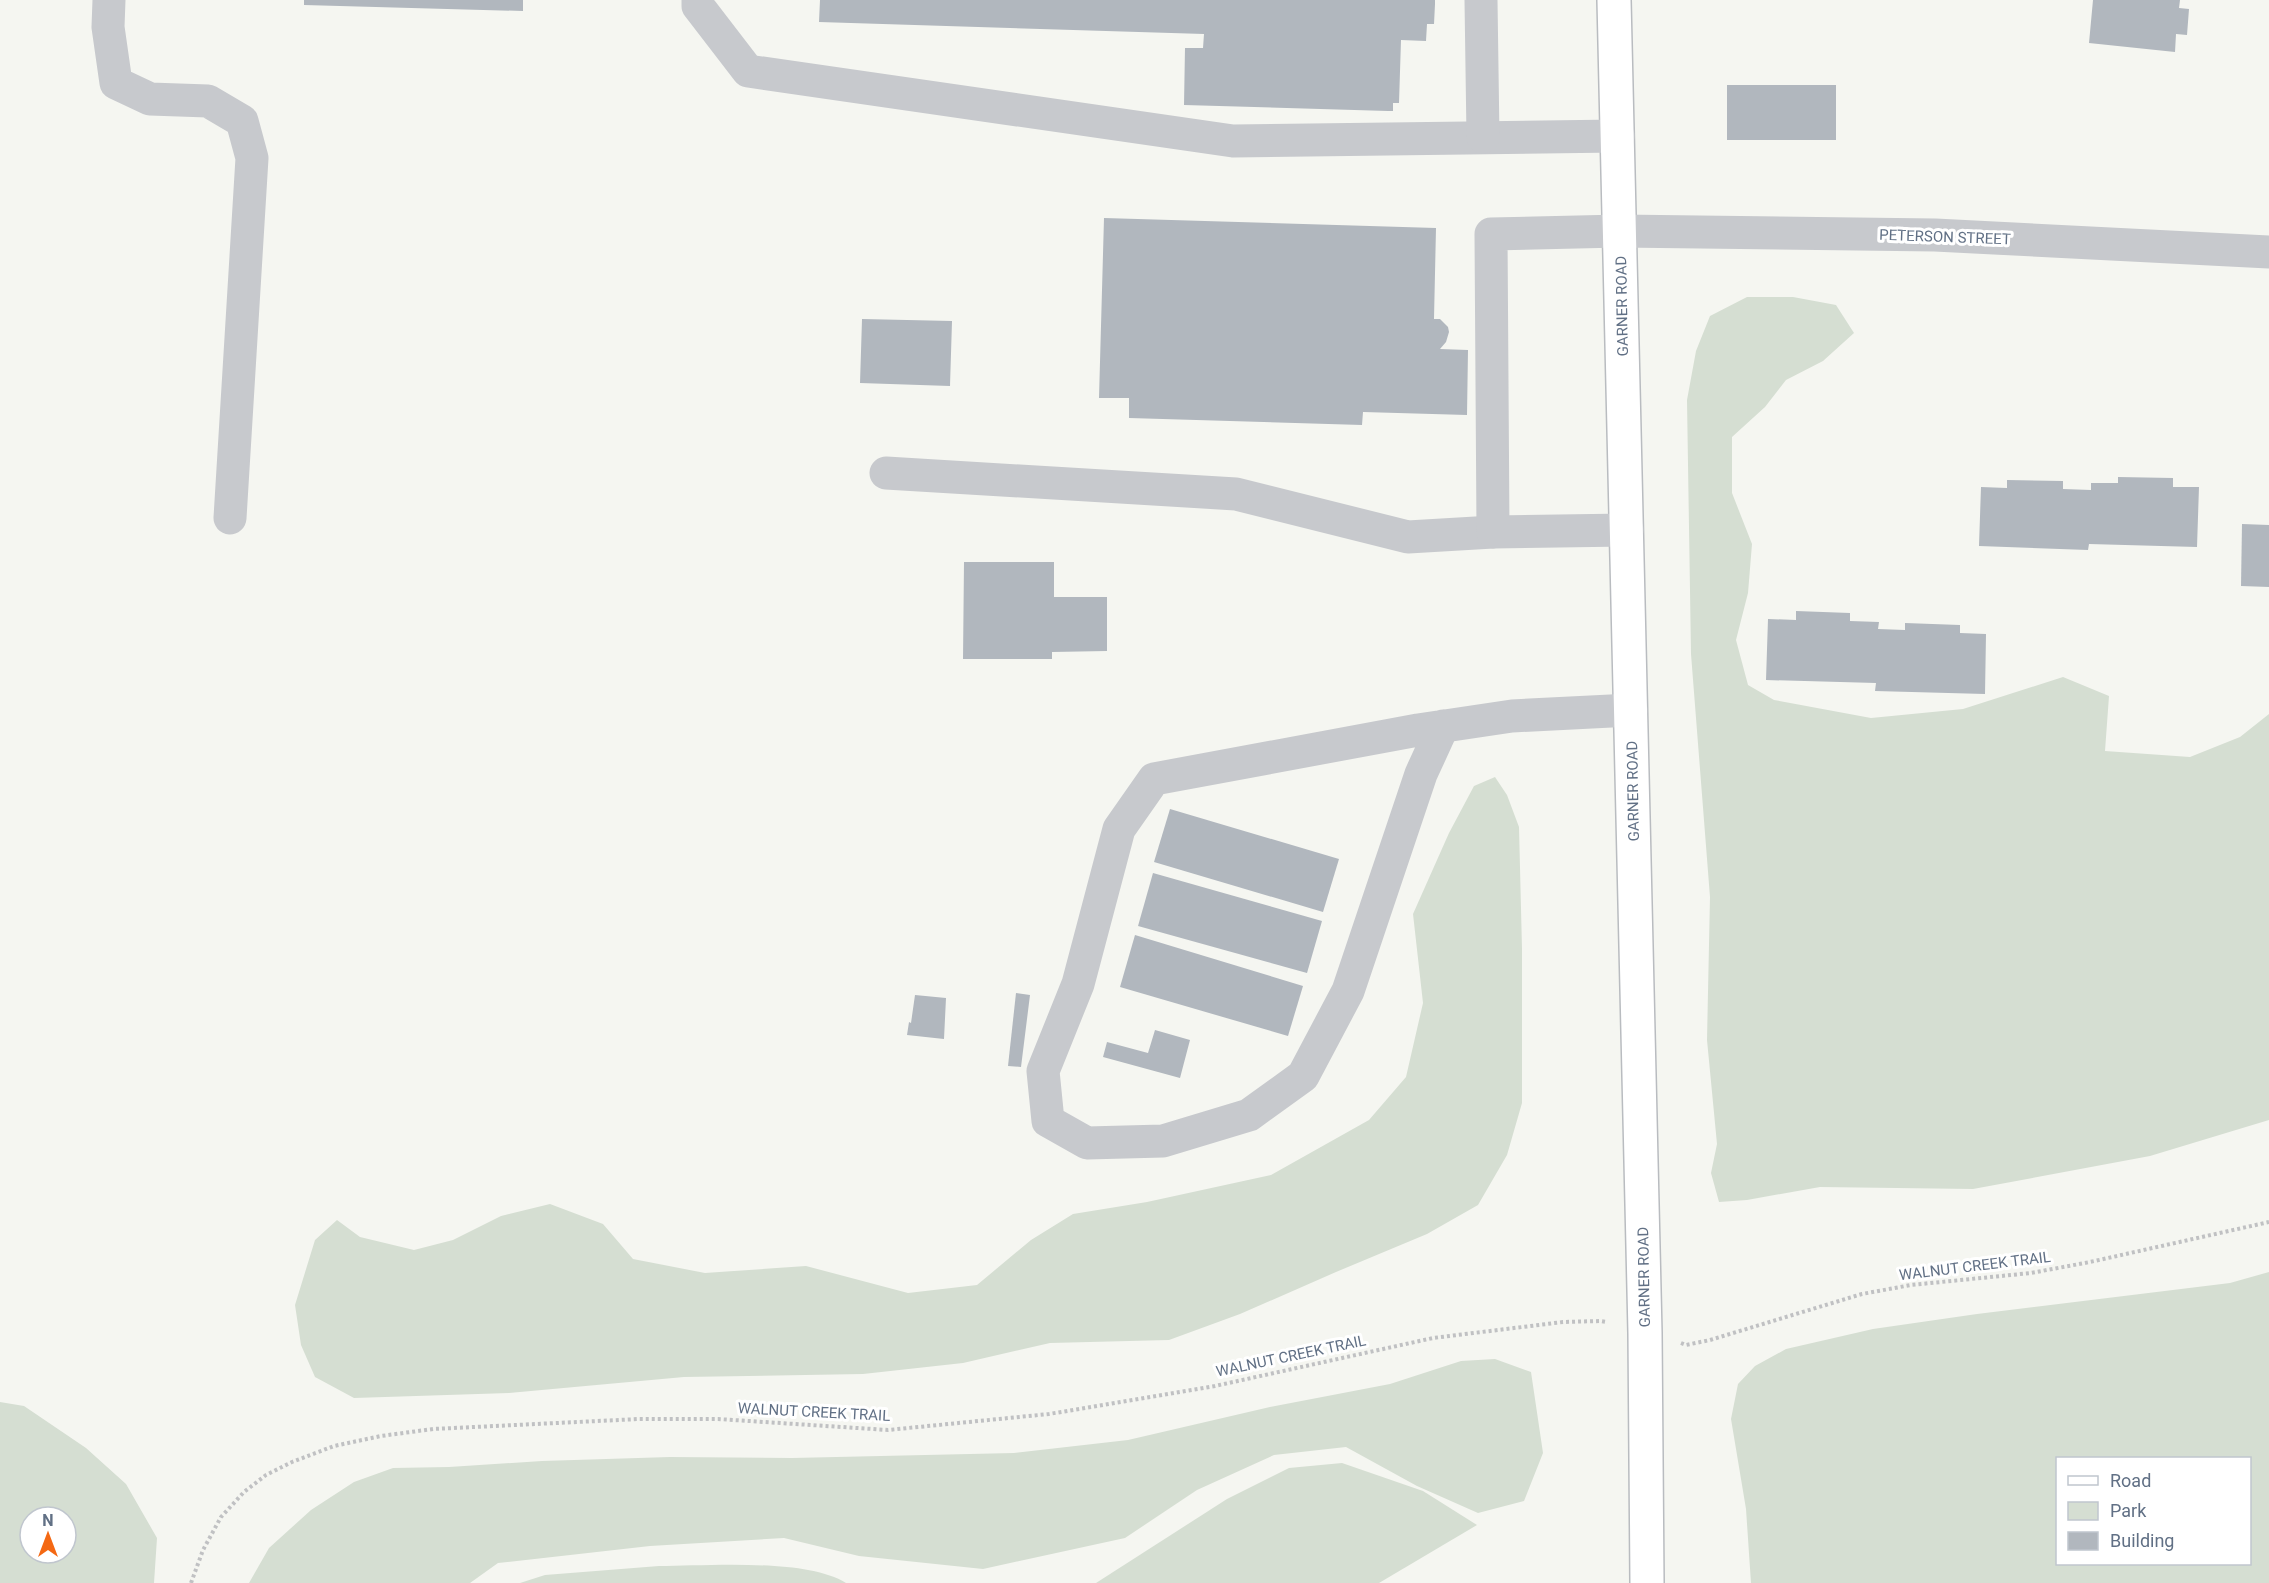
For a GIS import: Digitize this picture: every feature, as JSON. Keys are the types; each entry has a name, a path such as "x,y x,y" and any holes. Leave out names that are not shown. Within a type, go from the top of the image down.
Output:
{"main road":[{"name":"GARNER ROAD","path":"1614,0 1645,1333 1647,1583"}],"street":[{"path":"109,0 108,27 116,83 150,99 208,101 242,121 252,158 230,518"},
{"path":"698,0 698,6 748,72 1233,141 1618,136"},
{"path":"1481,0 1484,137"},
{"name":"PETERSON STREET","path":"1493,532 1491,234 1620,231 1935,235 2269,243"},
{"path":"886,473 1236,494 1408,537 1493,532 1628,530"},
{"path":"1443,726 1421,774 1348,991 1303,1076 1249,1115 1162,1141 1087,1143 1048,1121 1043,1071 1077,984 1119,829 1154,779 1443,726 1512,716 1631,710"}],"path":[{"name":"WALNUT CREEK TRAIL","path":"1686,1345 1763,1325 1862,1294 1911,1286 2031,1273 2269,1222"},
{"name":"WALNUT CREEK TRAIL","path":"191,1583 203,1550 221,1516 244,1492 266,1475 292,1462 334,1446 381,1436 433,1429 639,1419 718,1419 888,1430 1049,1414 1191,1390 1433,1338 1563,1322 1602,1321"}],"green space":[{"path":"1747,297 1793,297 1836,305 1854,333 1823,361 1786,380 1765,407 1732,437 1732,493 1752,544 1748,593 1736,640 1748,685 1774,700 1871,718 1963,709 2063,677 2109,696 2105,751 2190,757 2240,737 2269,714 2269,1120 2150,1156 1973,1189 1820,1187 1747,1200 1719,1202 1711,1173 1717,1144 1707,1040 1710,897 1691,654 1687,400 1696,351 1710,316"},
{"path":"1495,777 1507,795 1519,827 1522,1103 1507,1155 1478,1205 1427,1234 1240,1314 1169,1340 1050,1343 963,1363 863,1374 684,1377 509,1393 354,1398 315,1377 301,1345 295,1305 315,1240 337,1220 360,1237 414,1250 453,1240 501,1216 550,1204 603,1224 633,1259 705,1273 806,1266 908,1293 977,1285 1031,1240 1073,1214 1147,1202 1271,1175 1369,1120 1406,1077 1423,1003 1413,914 1449,833 1474,786"},
{"path":"2269,1272 2269,1583 1751,1583 1746,1509 1731,1419 1738,1384 1755,1366 1786,1349 1873,1329 2230,1283"},
{"path":"1495,1359 1531,1372 1543,1453 1524,1501 1478,1513 1417,1486 1346,1447 1274,1455 1197,1490 1125,1538 983,1569 859,1556 784,1538 650,1546 498,1563 470,1583 249,1583 269,1548 311,1510 354,1482 393,1468 670,1457 792,1458 1014,1453 1128,1440 1270,1407 1390,1384 1461,1361"},
{"path":"0,1402 24,1406 86,1448 126,1484 157,1538 154,1583 0,1583"},
{"path":"1342,1463 1423,1491 1477,1525 1379,1583 1096,1583 1227,1499 1289,1468"},
{"path":"659,1566 782,1567 828,1575 846,1583 520,1583 545,1575"}],"building":[{"path":"304,0 523,0 523,11 304,5"},
{"path":"820,0 1435,0 1435,4 1434,24 1427,24 1426,41 1401,40 1399,103 1393,103 1393,111 1388,111 1184,105 1185,48 1203,48 1204,34 819,22"},
{"path":"2093,0 2180,0 2179,8 2189,9 2187,35 2176,34 2175,52 2089,43"},
{"path":"1727,85 1836,85 1836,140 1727,140"},
{"path":"1104,218 1436,228 1434,319 1440,319 1448,327 1449,332 1446,342 1440,349 1468,350 1467,415 1363,412 1362,425 1129,418 1129,398 1099,398"},
{"path":"862,319 952,321 950,386 860,383"},
{"path":"2118,477 2173,478 2173,487 2199,487 2197,547 2089,544 2088,550 1979,546 1981,487 2007,488 2007,480 2063,481 2063,489 2091,490 2091,483 2118,483"},
{"path":"2242,524 2269,525 2269,587 2241,586"},
{"path":"964,562 1054,562 1054,597 1107,597 1107,651 1052,652 1052,659 963,659"},
{"path":"1796,611 1850,613 1850,621 1879,622 1878,629 1905,630 1905,623 1960,625 1960,633 1986,634 1985,694 1875,691 1876,683 1766,680 1768,619 1796,620"},
{"path":"1170,809 1339,859 1323,912 1154,862"},
{"path":"1153,873 1322,921 1307,973 1138,926"},
{"path":"1135,935 1303,986 1288,1036 1120,987"},
{"path":"1016,993 1030,995 1021,1067 1008,1066"},
{"path":"915,995 946,998 944,1039 907,1035"},
{"path":"1155,1030 1190,1040 1180,1078 1103,1057 1107,1042 1148,1053"}]}
